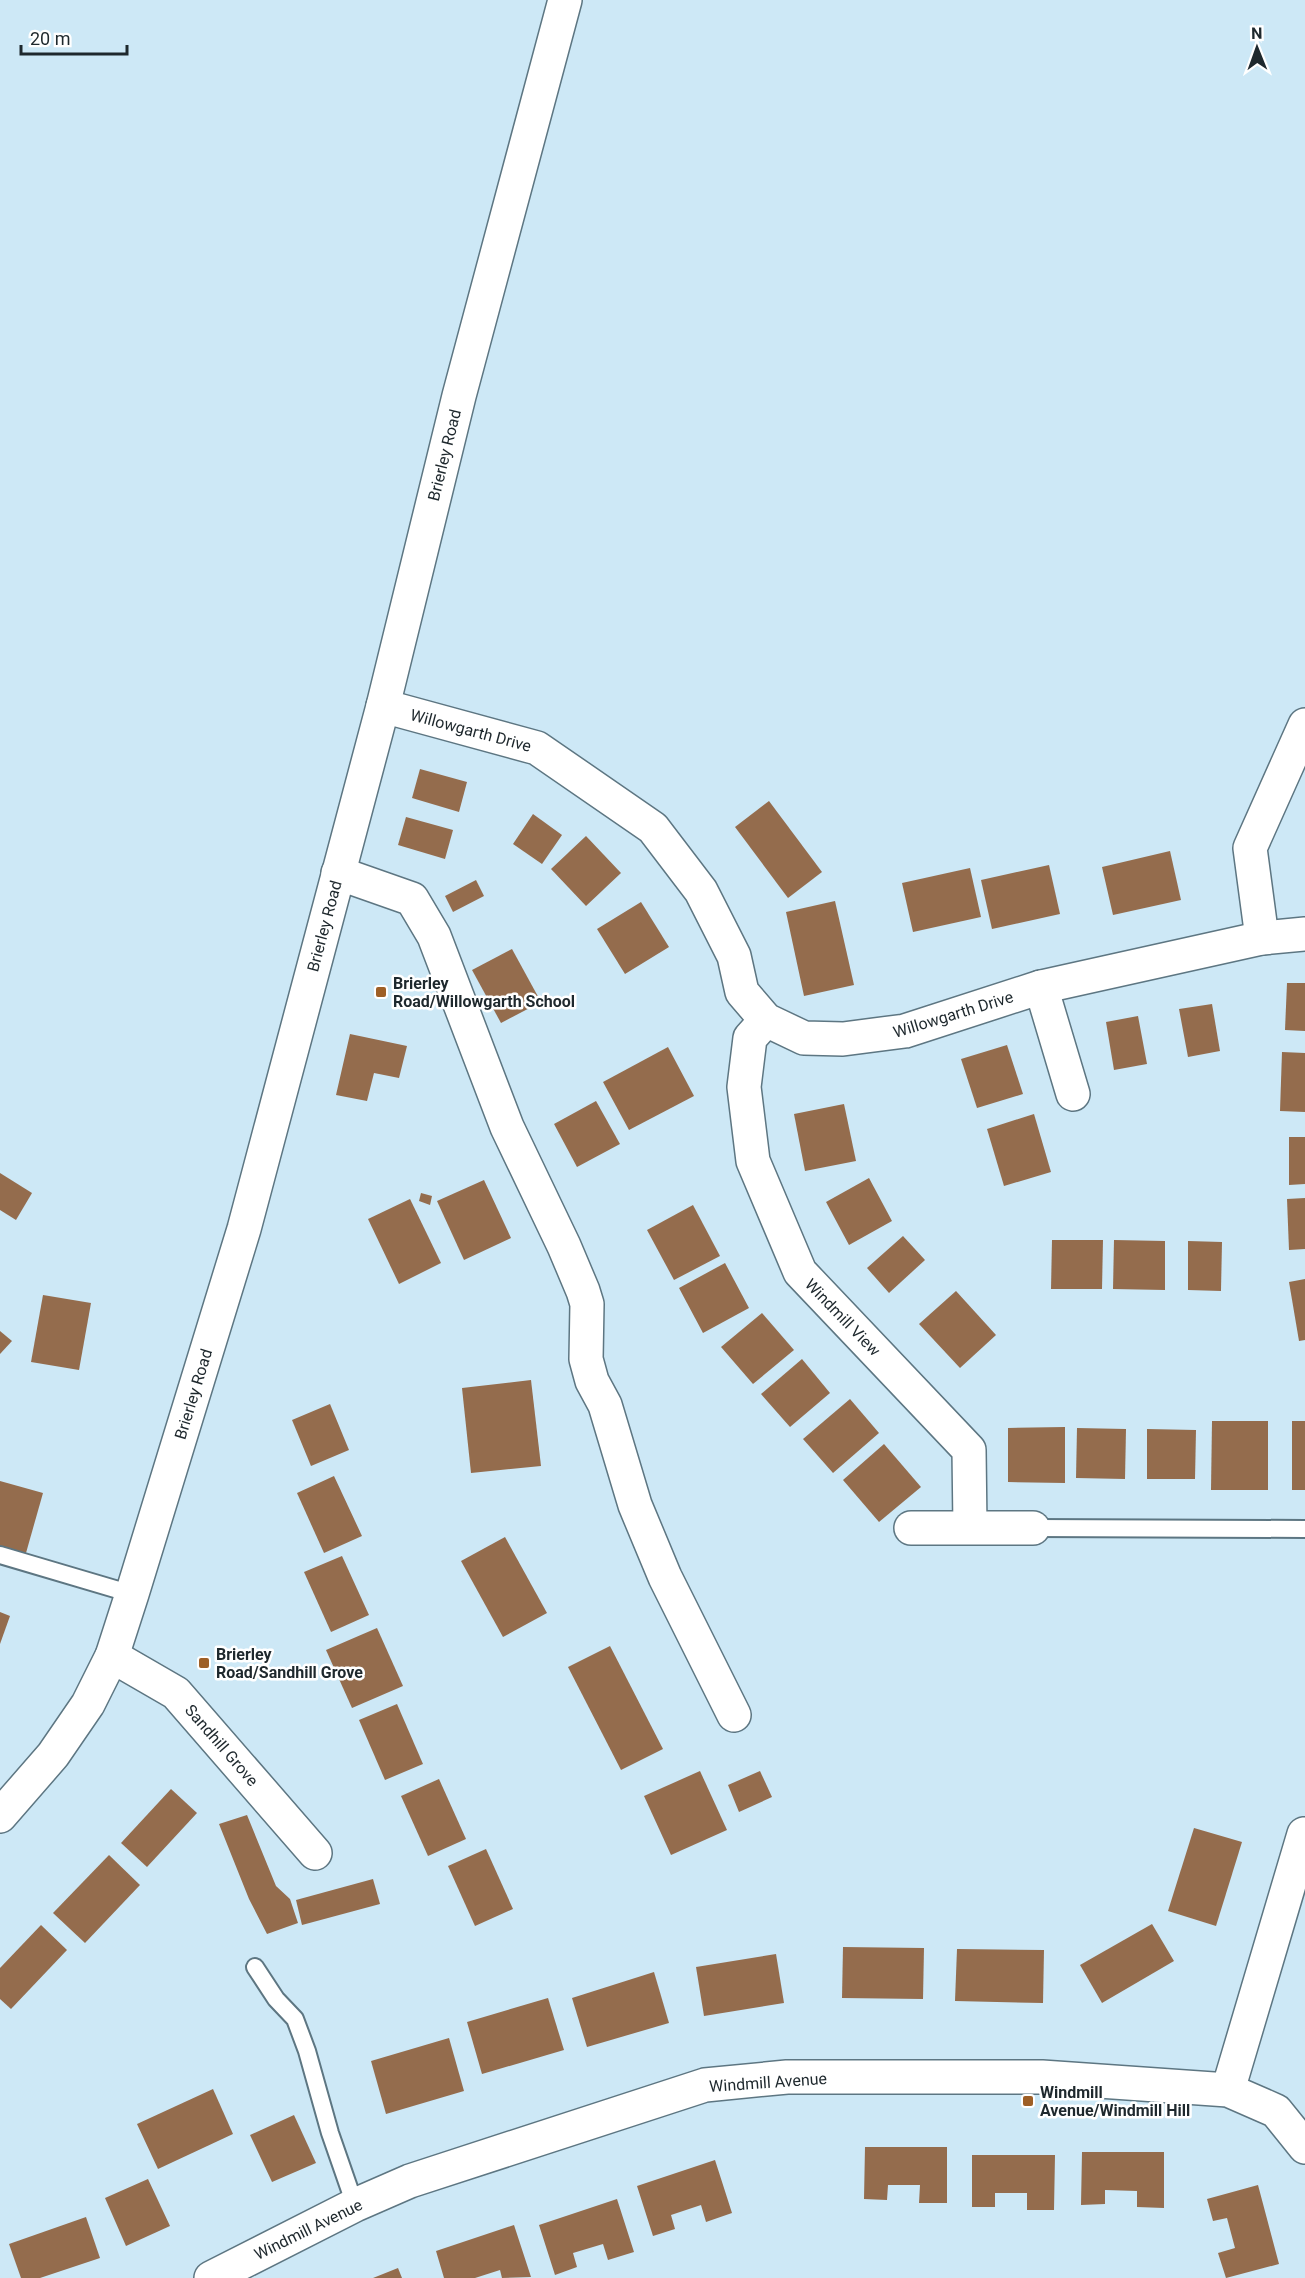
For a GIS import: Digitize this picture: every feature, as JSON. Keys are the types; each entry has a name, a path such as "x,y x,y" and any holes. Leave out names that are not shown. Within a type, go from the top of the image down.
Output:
{"street":[{"name":"Brierley Road","path":"0,1816 53,1755 88,1704 112,1656 132,1594 244,1229 383,706 459,396 565,0"},
{"name":"Willowgarth Drive","path":"383,706 537,748 653,828 701,891 734,956 742,992 766,1020 804,1038 843,1039 905,1031 1041,987 1262,938 1305,934"},
{"path":"1262,938 1250,849 1305,725"},
{"path":"338,873 412,900 434,936 507,1127 583,1291 586,1304 586,1359 592,1381 605,1405 635,1505 665,1577 734,1714"},
{"path":"1041,987 1073,1094"},
{"name":"Windmill View","path":"766,1020 750,1038 744,1087 753,1161 800,1272 969,1450 970,1527"},
{"path":"910,1528 1033,1528"},
{"name":"Sandhill Grove","path":"112,1656 176,1693 315,1853"},
{"path":"1228,2090 1304,1834"},
{"name":"Windmill Avenue","path":"211,2278 355,2205 410,2181 705,2085 787,2077 1042,2076 1228,2090 1276,2111 1305,2147"}],"lane":[{"path":"1033,1528 1305,1529"},
{"path":"0,1555 132,1594"},
{"path":"255,1967 276,1999 295,2019 355,2205"}],"building":[{"path":"420,769 467,782 459,812 412,798"},
{"path":"769,801 822,872 788,898 735,827"},
{"path":"533,814 562,835 542,864 513,844"},
{"path":"406,817 453,830 445,859 398,845"},
{"path":"586,836 621,873 586,906 551,869"},
{"path":"1170,851 1181,900 1113,915 1102,867"},
{"path":"1049,865 1060,914 992,929 981,880"},
{"path":"970,868 981,917 913,932 902,883"},
{"path":"476,880 484,896 453,912 445,896"},
{"path":"835,901 854,985 804,996 786,912"},
{"path":"641,902 669,947 625,974 597,929"},
{"path":"512,949 541,1002 501,1023 472,970"},
{"path":"1287,983 1305,983 1305,1031 1285,1030"},
{"path":"1212,1004 1220,1051 1188,1057 1179,1009"},
{"path":"1138,1016 1147,1064 1114,1070 1106,1022"},
{"path":"350,1034 407,1046 399,1078 374,1073 367,1101 336,1095"},
{"path":"1007,1045 1023,1094 977,1108 961,1059"},
{"path":"668,1047 694,1096 629,1130 603,1082"},
{"path":"1282,1052 1305,1053 1305,1112 1280,1111"},
{"path":"596,1101 620,1144 577,1167 554,1124"},
{"path":"844,1104 856,1161 805,1171 794,1114"},
{"path":"1034,1114 1051,1172 1004,1186 987,1129"},
{"path":"1289,1137 1305,1137 1305,1184 1289,1185"},
{"path":"0,1173 32,1193 16,1220 0,1210"},
{"path":"869,1178 892,1221 849,1245 826,1202"},
{"path":"484,1180 511,1238 464,1260 437,1201"},
{"path":"421,1193 432,1196 430,1205 419,1201"},
{"path":"1305,1198 1305,1249 1289,1250 1287,1199"},
{"path":"410,1199 441,1263 399,1284 368,1219"},
{"path":"693,1205 720,1256 674,1280 647,1230"},
{"path":"903,1236 925,1260 889,1293 867,1268"},
{"path":"1052,1240 1103,1240 1102,1289 1051,1289"},
{"path":"1114,1240 1165,1241 1165,1290 1113,1289"},
{"path":"1188,1241 1222,1242 1221,1291 1188,1290"},
{"path":"725,1263 749,1308 703,1333 679,1288"},
{"path":"1305,1279 1305,1340 1299,1341 1289,1282"},
{"path":"956,1291 996,1335 960,1368 919,1324"},
{"path":"43,1295 91,1303 79,1370 31,1362"},
{"path":"762,1313 794,1350 753,1384 721,1347"},
{"path":"0,1331 12,1341 0,1354"},
{"path":"802,1359 830,1393 790,1427 761,1394"},
{"path":"531,1380 541,1466 471,1473 462,1388"},
{"path":"850,1399 879,1433 833,1473 803,1439"},
{"path":"330,1404 349,1450 311,1466 292,1420"},
{"path":"1212,1421 1268,1421 1268,1490 1211,1490"},
{"path":"1292,1421 1305,1421 1305,1490 1292,1490"},
{"path":"1065,1427 1065,1483 1008,1482 1008,1428"},
{"path":"1077,1428 1126,1429 1125,1479 1076,1478"},
{"path":"1147,1429 1196,1430 1195,1479 1147,1479"},
{"path":"884,1444 921,1487 879,1522 843,1480"},
{"path":"334,1476 362,1536 324,1553 297,1493"},
{"path":"0,1481 43,1493 26,1553 0,1546"},
{"path":"505,1537 547,1613 503,1637 461,1561"},
{"path":"342,1556 369,1615 331,1632 304,1572"},
{"path":"0,1612 10,1616 0,1644"},
{"path":"377,1628 403,1686 352,1708 326,1650"},
{"path":"610,1646 663,1749 621,1770 568,1667"},
{"path":"397,1704 423,1764 385,1780 359,1720"},
{"path":"700,1771 727,1830 671,1855 644,1796"},
{"path":"760,1771 772,1797 739,1812 728,1785"},
{"path":"439,1779 466,1839 428,1856 401,1796"},
{"path":"171,1789 197,1813 147,1867 121,1843"},
{"path":"247,1815 276,1886 290,1899 298,1923 267,1934 249,1899 219,1824"},
{"path":"1194,1828 1242,1842 1216,1926 1168,1911"},
{"path":"486,1849 513,1909 475,1926 448,1866"},
{"path":"109,1855 140,1885 85,1943 53,1913"},
{"path":"373,1879 380,1904 302,1925 296,1900"},
{"path":"1152,1924 1174,1961 1102,2003 1080,1965"},
{"path":"41,1925 67,1950 11,2009 0,1999 0,1968"},
{"path":"843,1947 924,1948 923,1999 842,1998"},
{"path":"957,1949 1044,1950 1043,2003 955,2001"},
{"path":"776,1954 784,2003 704,2016 696,1967"},
{"path":"654,1972 669,2023 587,2047 572,1998"},
{"path":"548,1998 564,2050 482,2074 467,2022"},
{"path":"449,2038 464,2091 386,2114 371,2061"},
{"path":"213,2089 233,2134 158,2169 137,2124"},
{"path":"294,2115 316,2163 272,2182 250,2135"},
{"path":"865,2147 947,2147 947,2203 919,2203 920,2185 888,2185 887,2200 864,2199"},
{"path":"1082,2152 1164,2152 1164,2208 1137,2207 1137,2191 1105,2190 1105,2204 1081,2205"},
{"path":"972,2155 1055,2155 1054,2210 1027,2210 1027,2193 995,2193 995,2207 972,2207"},
{"path":"715,2160 732,2213 706,2222 701,2205 671,2215 675,2229 653,2236 637,2186"},
{"path":"148,2179 170,2226 126,2246 105,2198"},
{"path":"1258,2185 1279,2264 1226,2278 1218,2253 1235,2248 1227,2218 1213,2221 1207,2199"},
{"path":"617,2199 634,2252 608,2260 603,2244 573,2253 577,2267 555,2275 539,2225"},
{"path":"86,2217 100,2258 40,2278 21,2278 9,2244"},
{"path":"514,2225 531,2277 502,2278 500,2270 475,2278 444,2278 436,2251"},
{"path":"398,2268 402,2278 373,2278"}],"place":[{"name":"Brierley Road/Willowgarth School","path":"381,992"},
{"name":"Brierley Road/Sandhill Grove","path":"204,1663"},
{"name":"Windmill Avenue/Windmill Hill","path":"1028,2101"}]}
